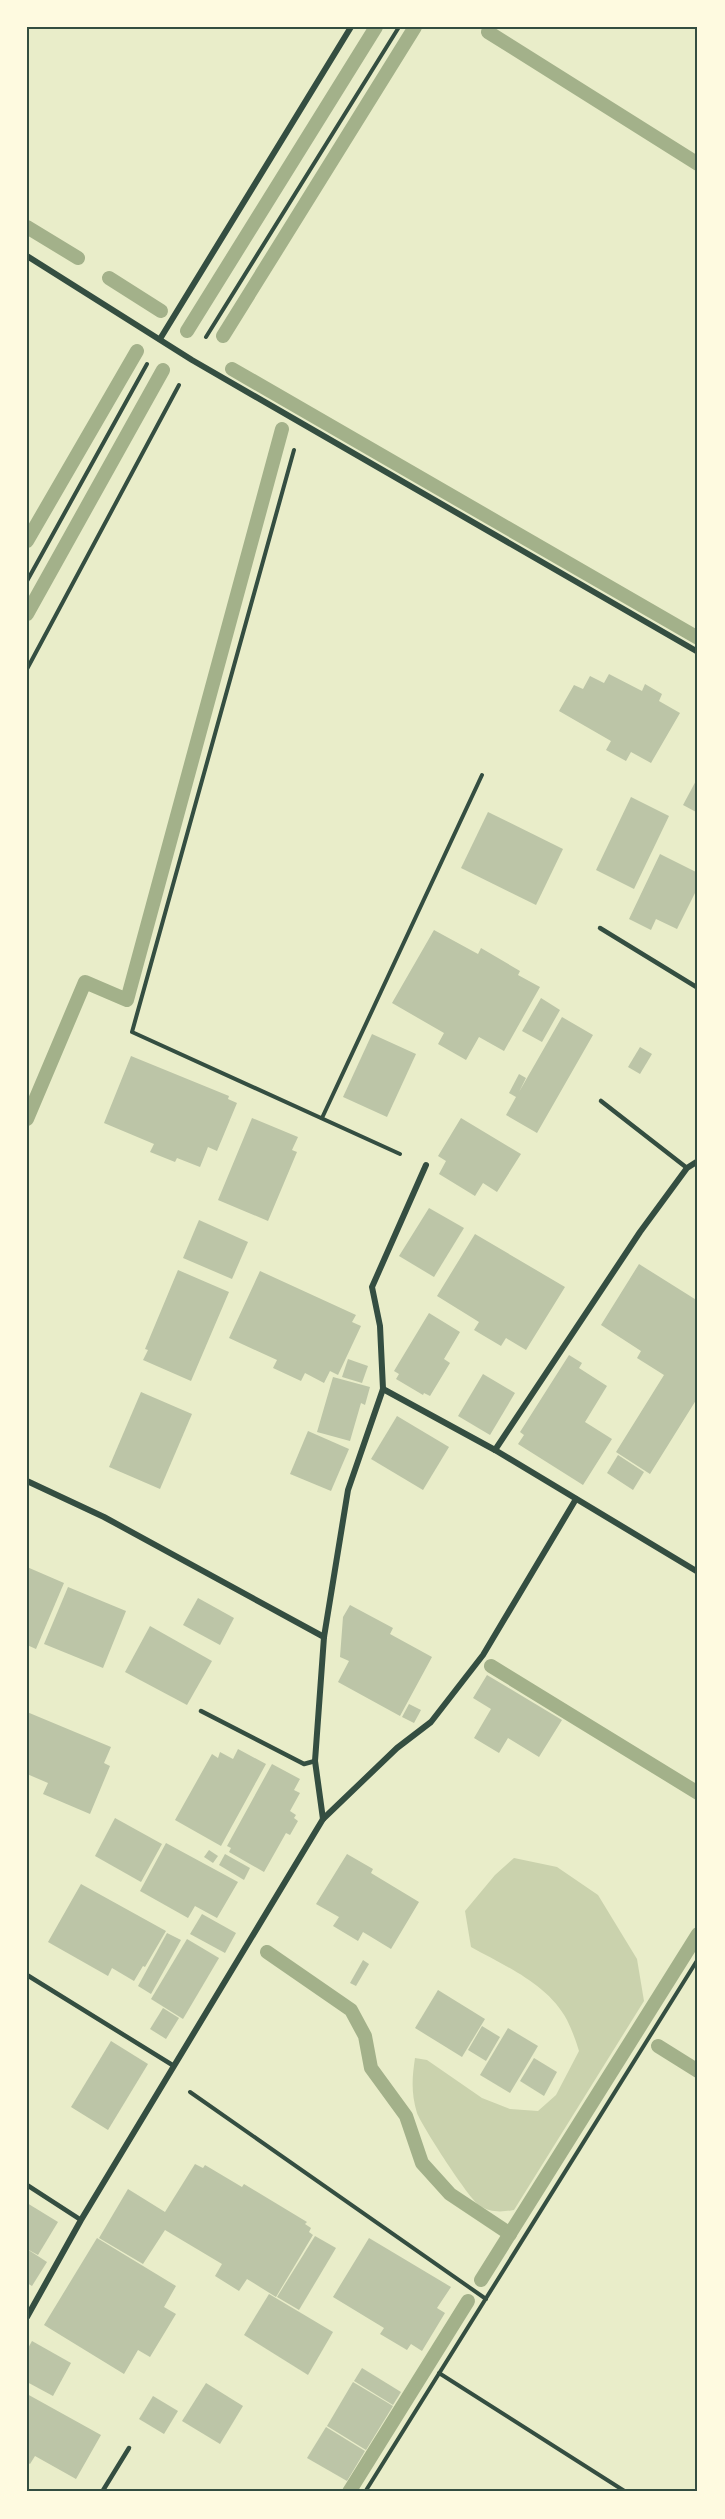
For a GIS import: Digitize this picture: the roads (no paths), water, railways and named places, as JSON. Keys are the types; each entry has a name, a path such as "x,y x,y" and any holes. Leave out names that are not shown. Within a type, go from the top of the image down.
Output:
{"street":[{"path":"160,339 351,27"},
{"path":"27,256 301,424 698,652"},
{"path":"495,1450 640,1232 687,1168 698,1161"},
{"path":"323,1819 315,1761 324,1637 348,1490 383,1389 380,1326 372,1287 426,1165"},
{"path":"383,1389 495,1450 698,1572"},
{"path":"27,1481 105,1517 324,1637"},
{"path":"27,2317 81,2220 323,1819 397,1748 430,1722 483,1655 576,1499"}],"lane":[{"path":"600,928 698,988"},
{"path":"601,1101 687,1168"},
{"path":"201,1711 304,1764 315,1761"},
{"path":"27,1975 174,2066"},
{"path":"27,2185 81,2220"},
{"path":"102,2492 129,2448"}],"waterway":[{"path":"187,331 376,27"},
{"path":"223,336 415,27"},
{"path":"488,32 698,164"},
{"path":"27,227 78,258"},
{"path":"109,278 161,311"},
{"path":"27,541 137,351"},
{"path":"232,369 698,638"},
{"path":"27,614 163,370"},
{"path":"27,1119 85,982 127,1000 282,429"},
{"path":"491,1666 698,1793"},
{"path":"481,2280 698,1934"},
{"path":"267,1952 351,2010 365,2036 371,2068 406,2116 422,2163 450,2194 510,2234"},
{"path":"658,2046 698,2071"},
{"path":"349,2492 468,2301"}]}
